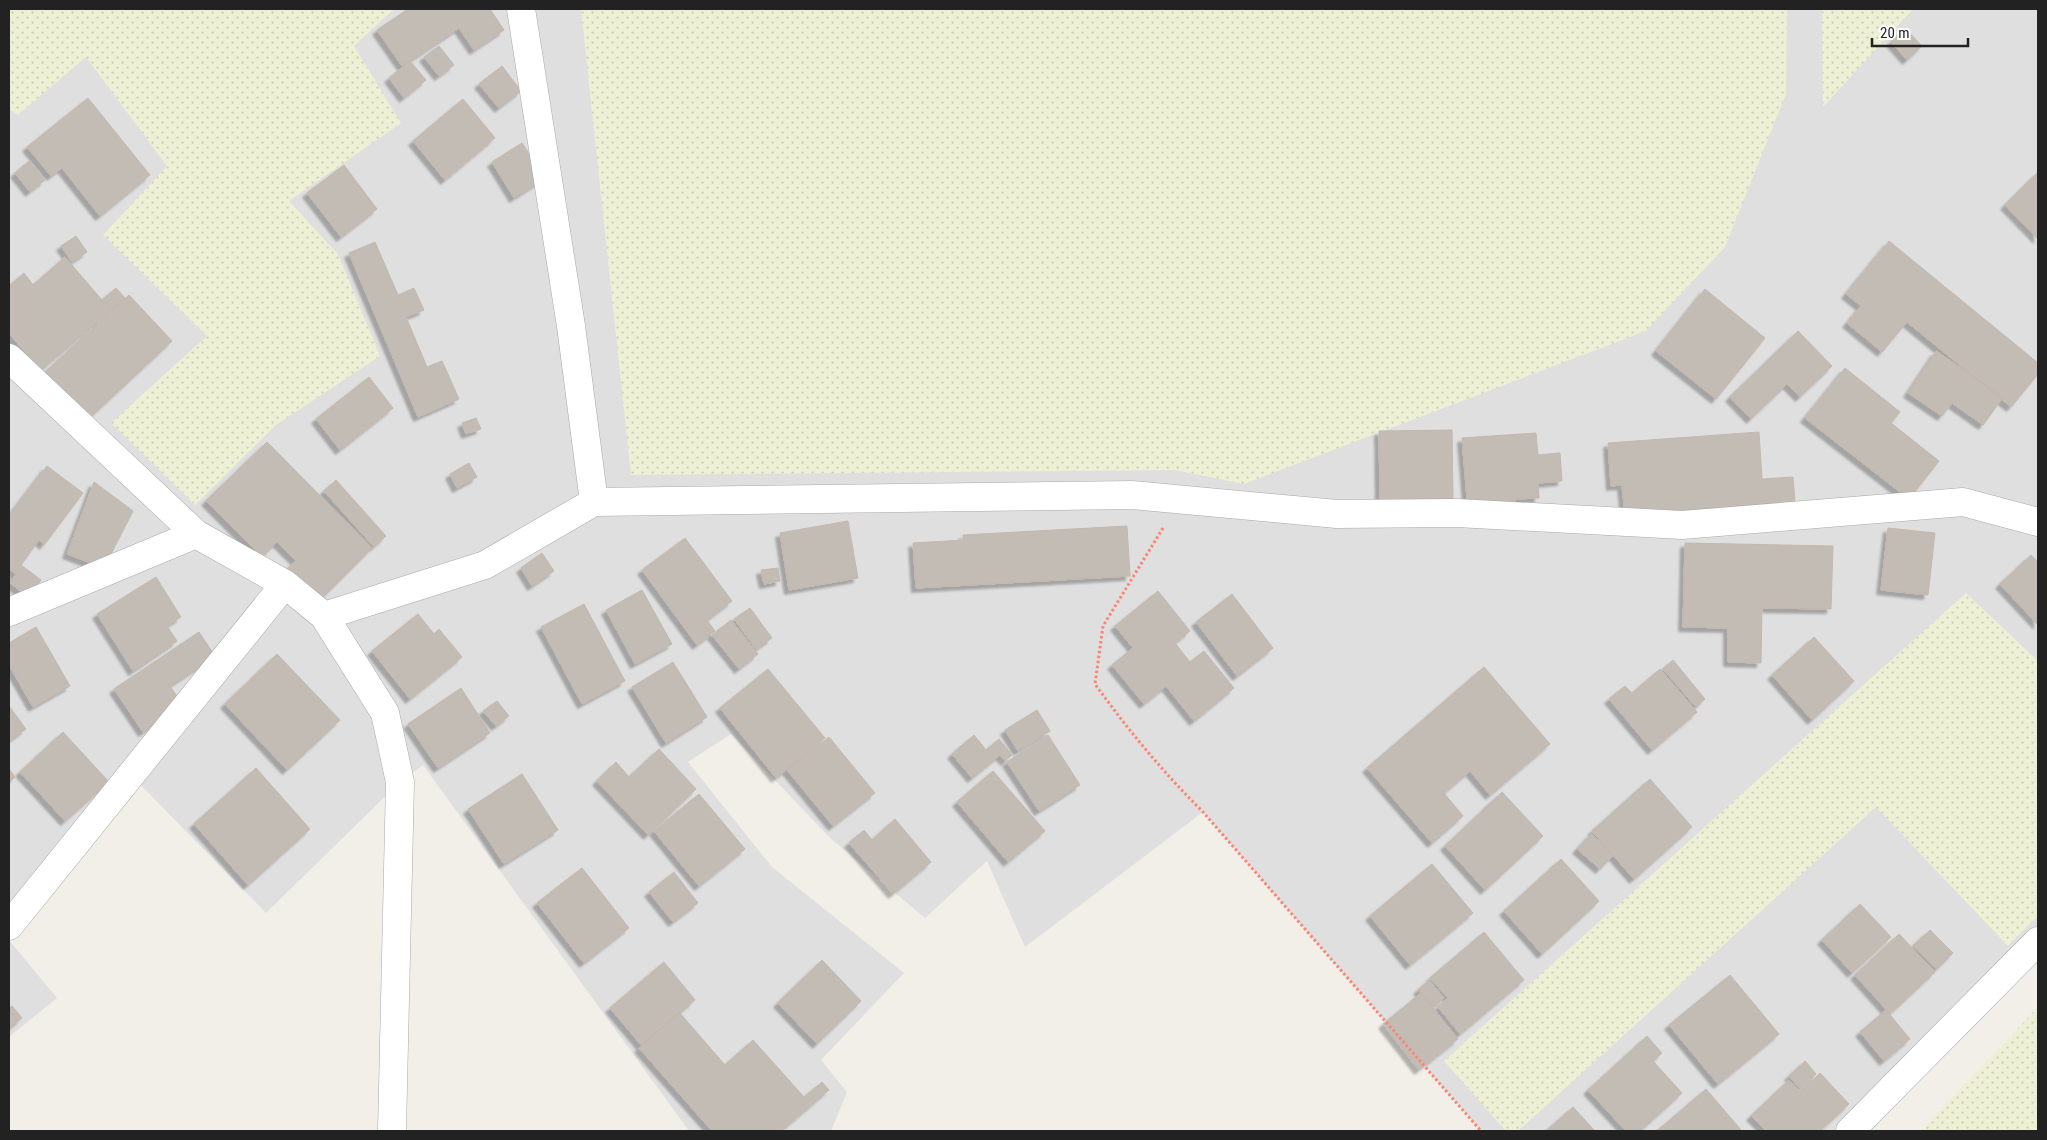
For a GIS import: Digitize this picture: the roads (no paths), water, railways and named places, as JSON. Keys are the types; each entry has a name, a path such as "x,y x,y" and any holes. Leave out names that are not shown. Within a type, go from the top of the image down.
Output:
{"street":[{"path":"521,9 571,326 594,502"},
{"path":"9,358 196,534 285,584 324,616 386,713 400,782 392,1131"},
{"path":"324,616 484,566 594,502 1132,495 1337,514 1456,513 1682,524 1963,502 2038,522"},
{"path":"9,612 196,534"},
{"path":"9,926 285,584"},
{"path":"1850,1131 2038,941"}]}
